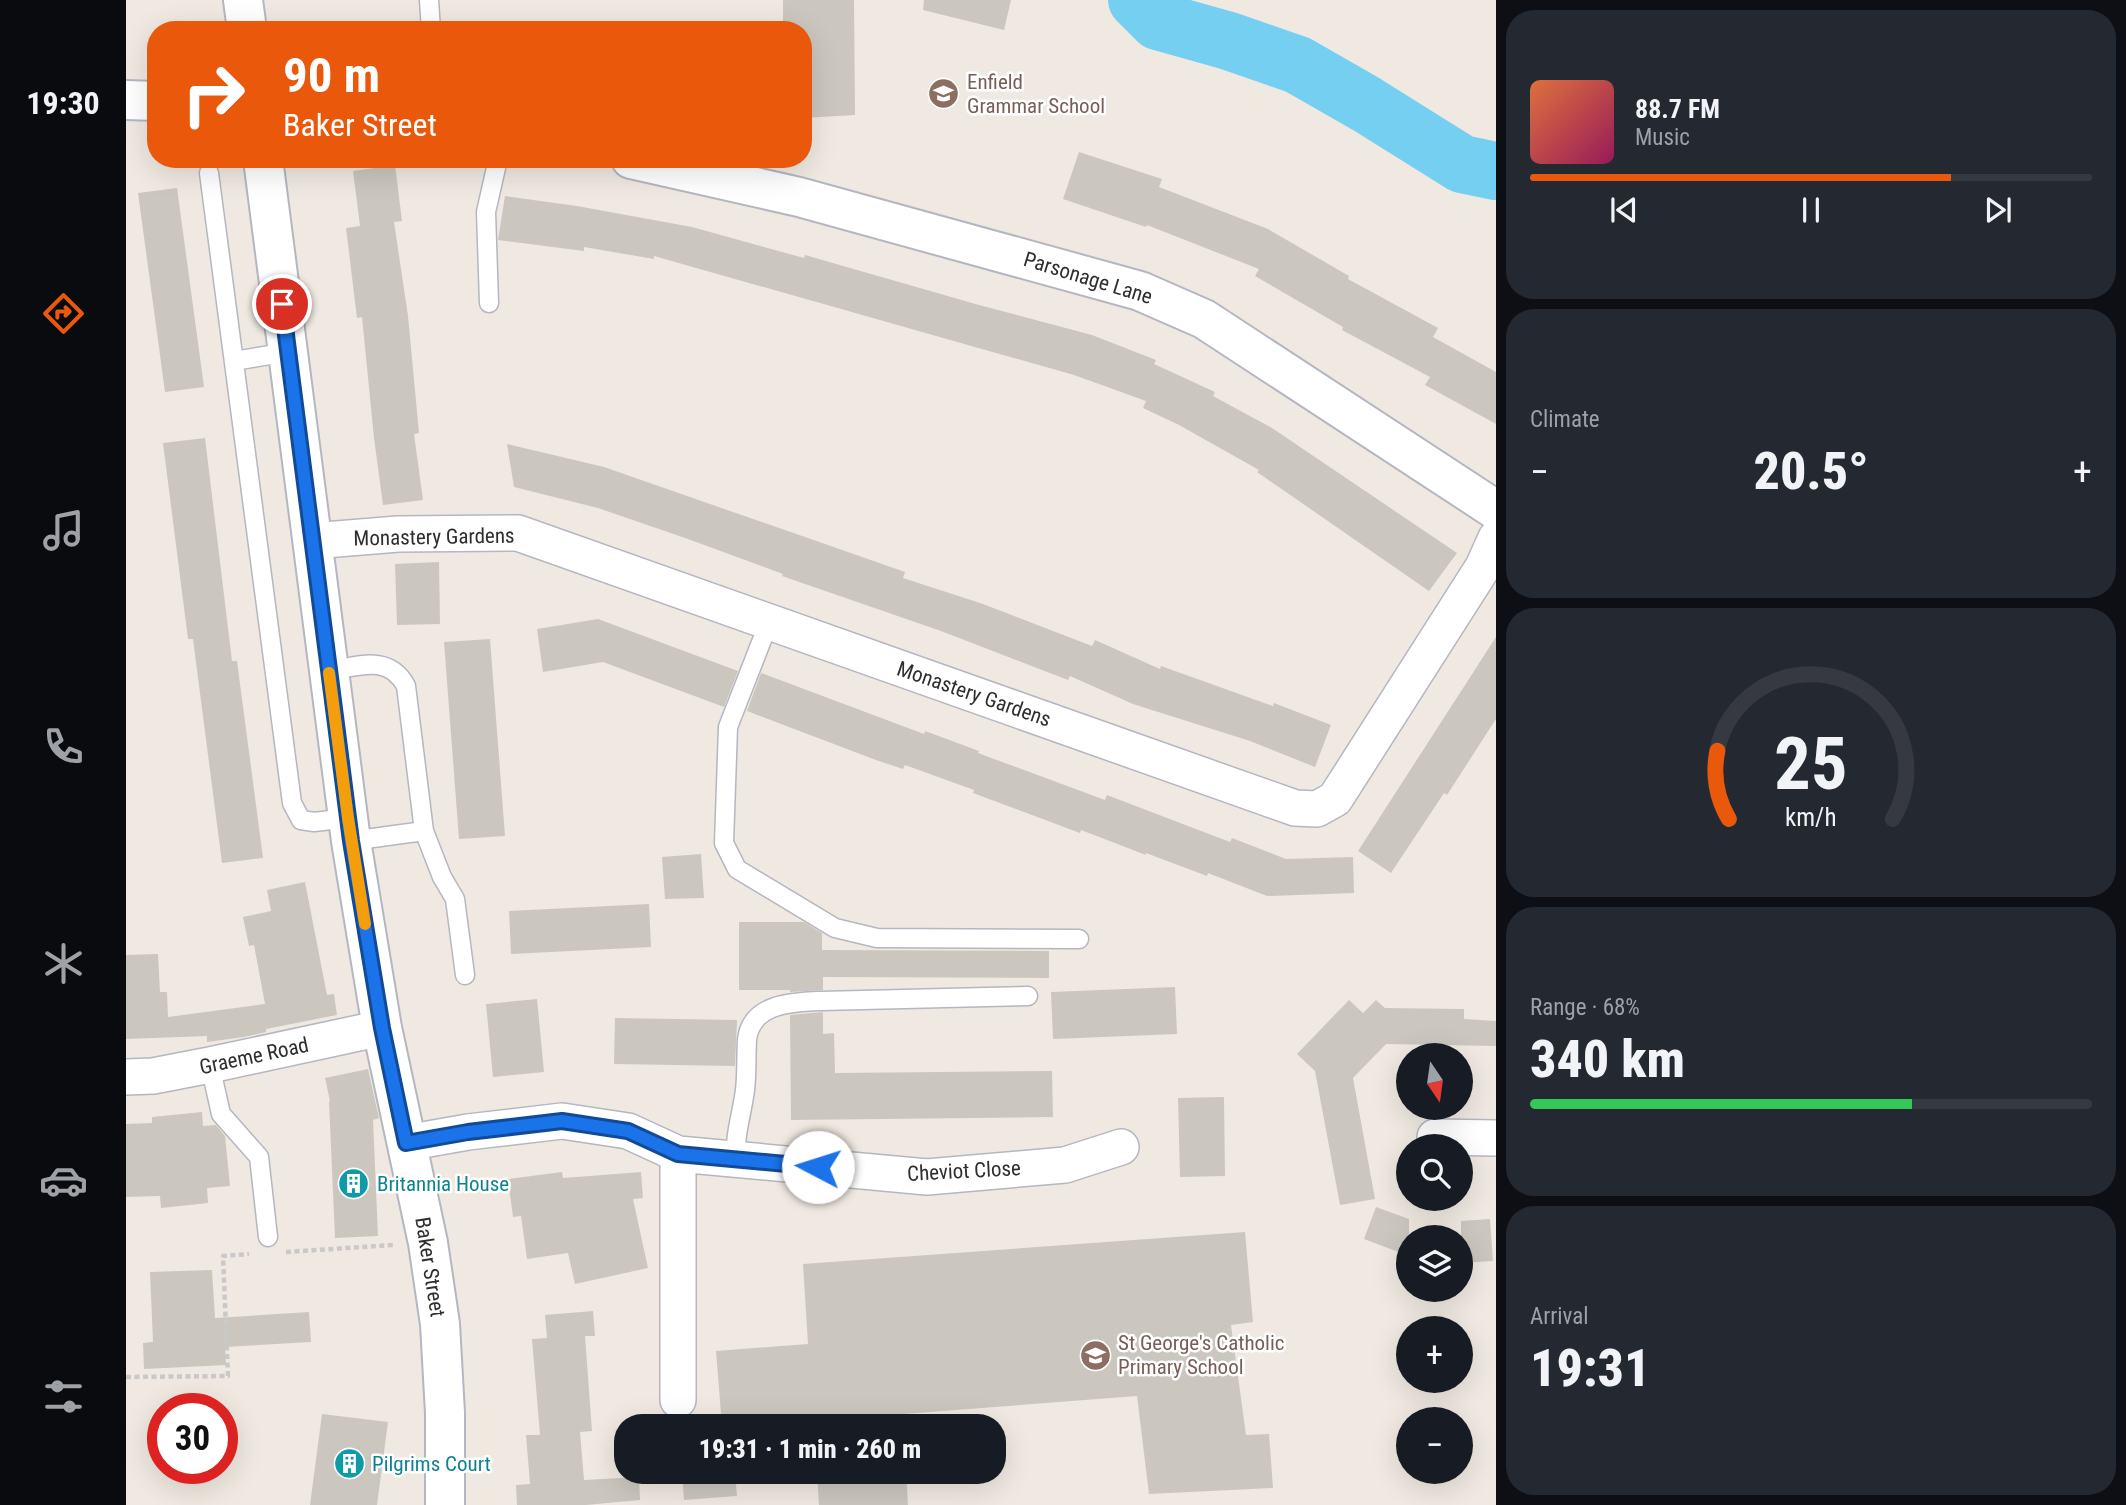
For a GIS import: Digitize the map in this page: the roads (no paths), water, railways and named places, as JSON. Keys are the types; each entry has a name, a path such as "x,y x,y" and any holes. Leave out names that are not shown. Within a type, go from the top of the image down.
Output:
{"street":[{"path":"243,0 246,21"},
{"path":"126,100 147,101"},
{"name":"Baker Street","path":"264,168 349,830 382,1028 428,1243 440,1337 445,1413 445,1505"},
{"name":"Parsonage Lane","path":"671,168 799,197 1140,291 1204,319 1496,510"},
{"name":"Monastery Gardens","path":"312,541 398,534 518,533 1296,808 1317,809 1335,799 1489,553"},
{"name":"Graeme Road","path":"126,1077 153,1076 382,1028"},
{"name":"Cheviot Close","path":"406,1143 468,1132 562,1121 628,1131 678,1154 927,1177 1065,1165 1121,1147"},
{"path":"1473,1138 1496,1138"},
{"path":"678,1154 678,1400"}],"lane":[{"path":"429,0 430,21"},
{"path":"489,303 486,212 496,168"},
{"path":"209,173 292,803 301,820 349,830 424,831"},
{"path":"234,360 288,352"},
{"path":"769,622 728,727 724,843 737,869 835,928 877,937 1079,939"},
{"path":"329,671 372,664 391,667 400,674 407,686 424,831 442,877 455,899 465,975"},
{"path":"736,1160 734,1141 741,1118 747,1075 747,1037 757,1017 772,1007 821,1001 1028,996"},
{"path":"210,1065 221,1114 259,1157 272,1245"}],"waterway":[{"path":"1137,0 1158,21 1229,41 1298,65 1462,164 1496,171"}],"place":[{"name":"Enfield Grammar School","path":"944,94"},
{"name":"Britannia House","path":"354,1184"},
{"name":"St George's Catholic Primary School","path":"1095,1355"},
{"name":"Pilgrims Court","path":"349,1464"}]}
